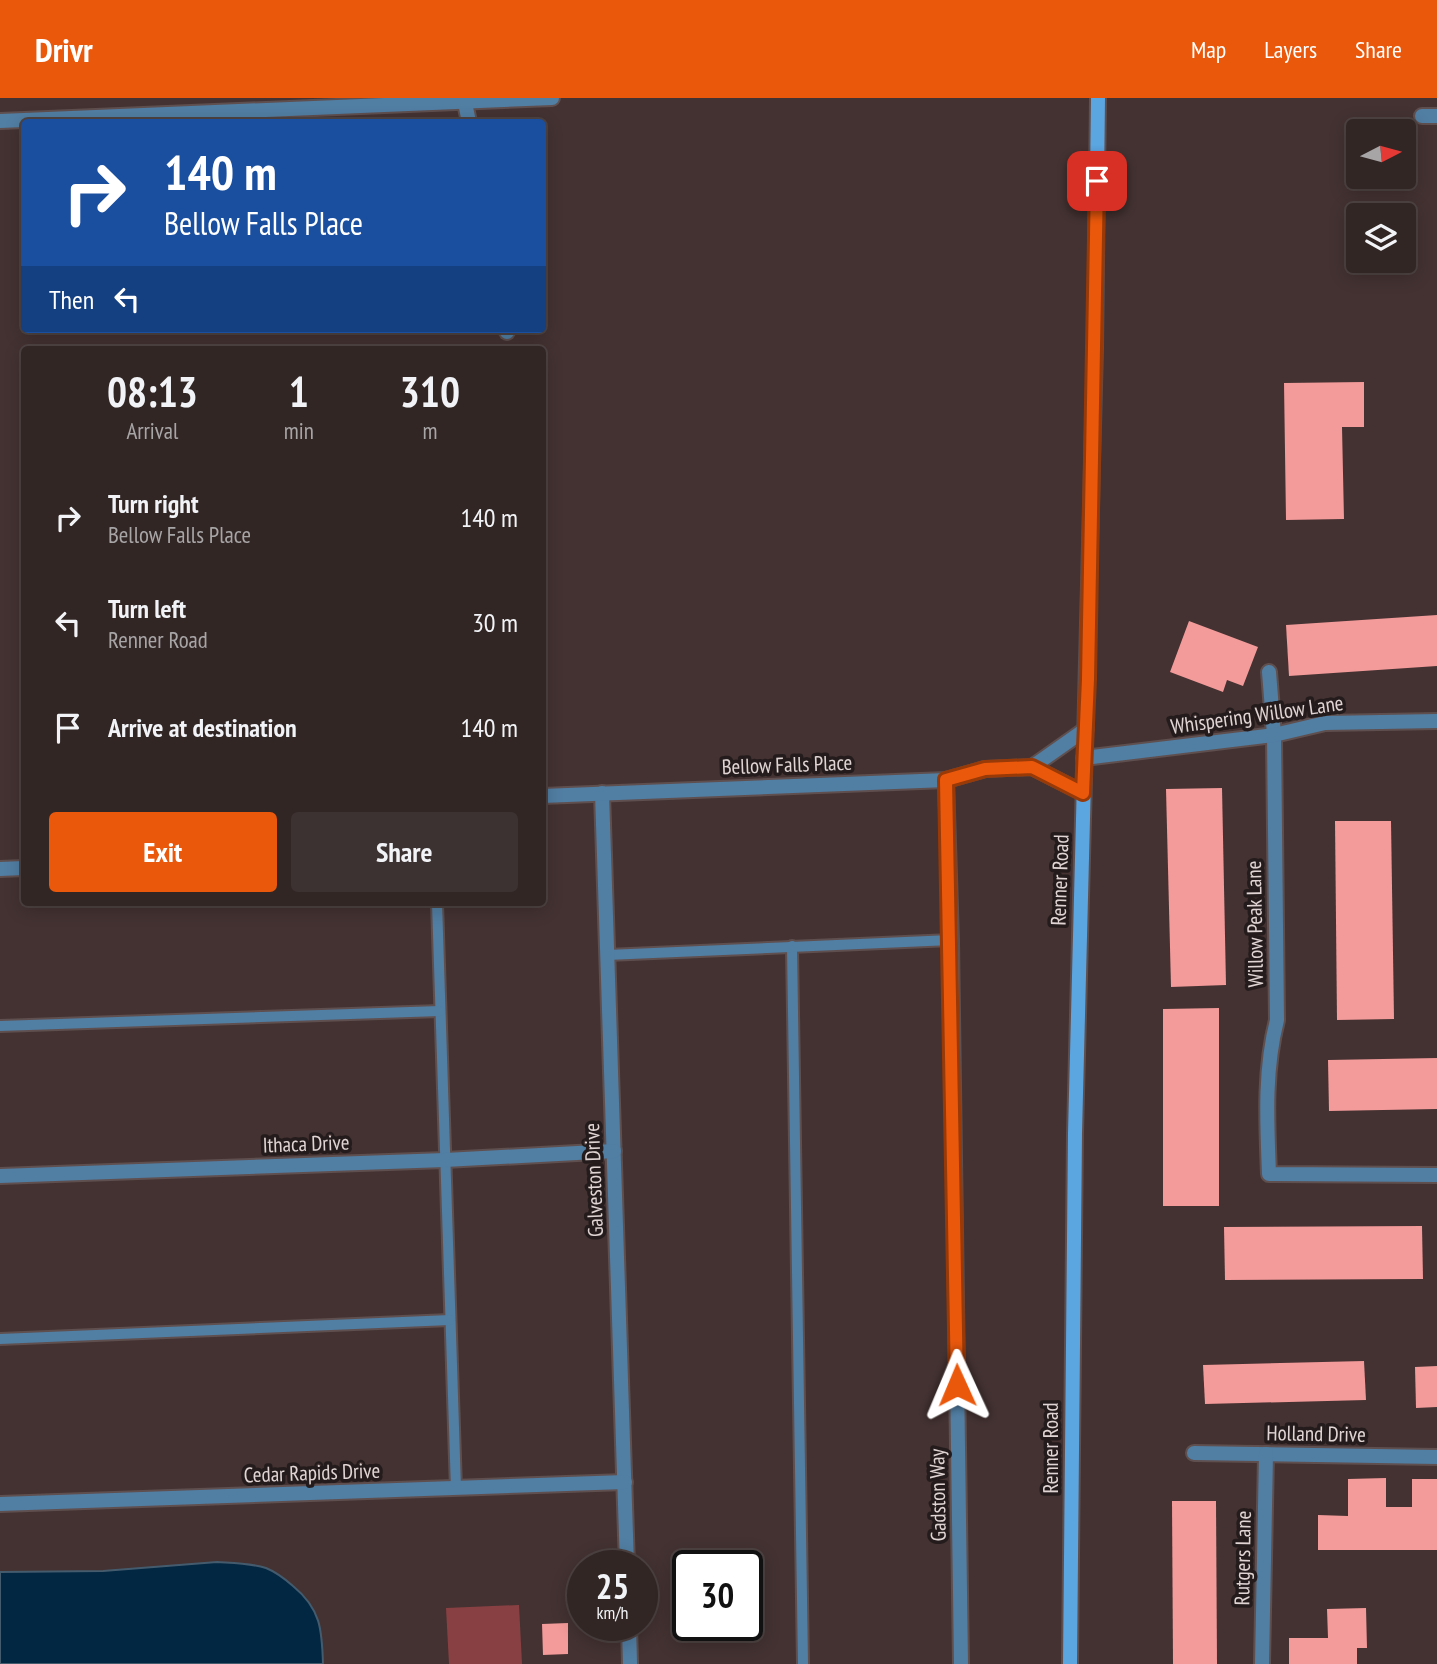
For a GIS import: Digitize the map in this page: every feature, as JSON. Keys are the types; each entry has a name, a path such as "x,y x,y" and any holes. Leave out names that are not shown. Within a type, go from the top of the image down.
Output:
{"main road":[{"name":"Renner Road","path":"1070,1664 1075,1120 1095,348 1098,98"}],"street":[{"path":"44,119 552,98"},
{"path":"465,100 468,119"},
{"path":"1422,116 1437,116"},
{"path":"0,121 21,120"},
{"name":"Willow Peak Lane","path":"1269,672 1274,734 1277,1020 1270,1049 1267,1098 1269,1174 1437,1175"},
{"name":"Whispering Willow Lane","path":"1084,758 1274,734 1325,723 1437,721"},
{"path":"1032,767 1086,729"},
{"name":"Bellow Falls Place","path":"546,796 946,780 985,769 1032,767 1083,793"},
{"name":"Gadston Way","path":"946,780 951,940 961,1664"},
{"name":"Galveston Drive","path":"602,793 627,1550"},
{"path":"0,869 21,868"},
{"name":"Ithaca Drive","path":"0,1175 445,1160 614,1151"},
{"name":"Holland Drive","path":"1194,1452 1437,1457"},
{"name":"Rutgers Lane","path":"1262,1664 1266,1454"},
{"name":"Cedar Rapids Drive","path":"0,1504 625,1482"},
{"path":"629,1641 630,1664"}],"lane":[{"path":"437,906 456,1489"},
{"path":"607,955 951,940"},
{"path":"792,946 803,1664"},
{"path":"0,1026 440,1011"},
{"path":"0,1339 450,1320"}],"shaded area":[{"path":"519,1605 522,1664 449,1664 446,1608"}],"water":[{"path":"217,1562 266,1568 284,1578 302,1595 315,1612 318,1621 323,1664 0,1664 0,1572 103,1571"}],"building":[{"path":"1364,382 1364,427 1342,427 1344,519 1286,520 1284,383"},
{"path":"1437,615 1437,666 1289,676 1286,625"},
{"path":"1189,621 1258,647 1243,686 1227,680 1223,692 1170,672"},
{"path":"1222,788 1226,985 1171,987 1166,789"},
{"path":"1335,821 1391,821 1394,1019 1337,1020"},
{"path":"1219,1008 1219,1206 1163,1206 1163,1009"},
{"path":"1437,1058 1437,1109 1329,1111 1328,1060"},
{"path":"1422,1226 1423,1279 1225,1280 1224,1227"},
{"path":"1364,1361 1366,1400 1205,1404 1203,1365"},
{"path":"1437,1366 1437,1407 1416,1408 1415,1367"},
{"path":"1386,1478 1386,1507 1412,1507 1412,1479 1437,1479 1437,1550 1318,1550 1318,1515 1348,1516 1348,1479"},
{"path":"1172,1501 1216,1501 1217,1664 1173,1664"},
{"path":"1366,1608 1367,1648 1357,1648 1357,1664 1289,1664 1289,1638 1328,1638 1327,1609"},
{"path":"567,1623 568,1654 543,1655 542,1624"}],"route":[{"path":"957,1385 946,780 985,769 1032,767 1083,793 1088,679 1097,181"}]}
